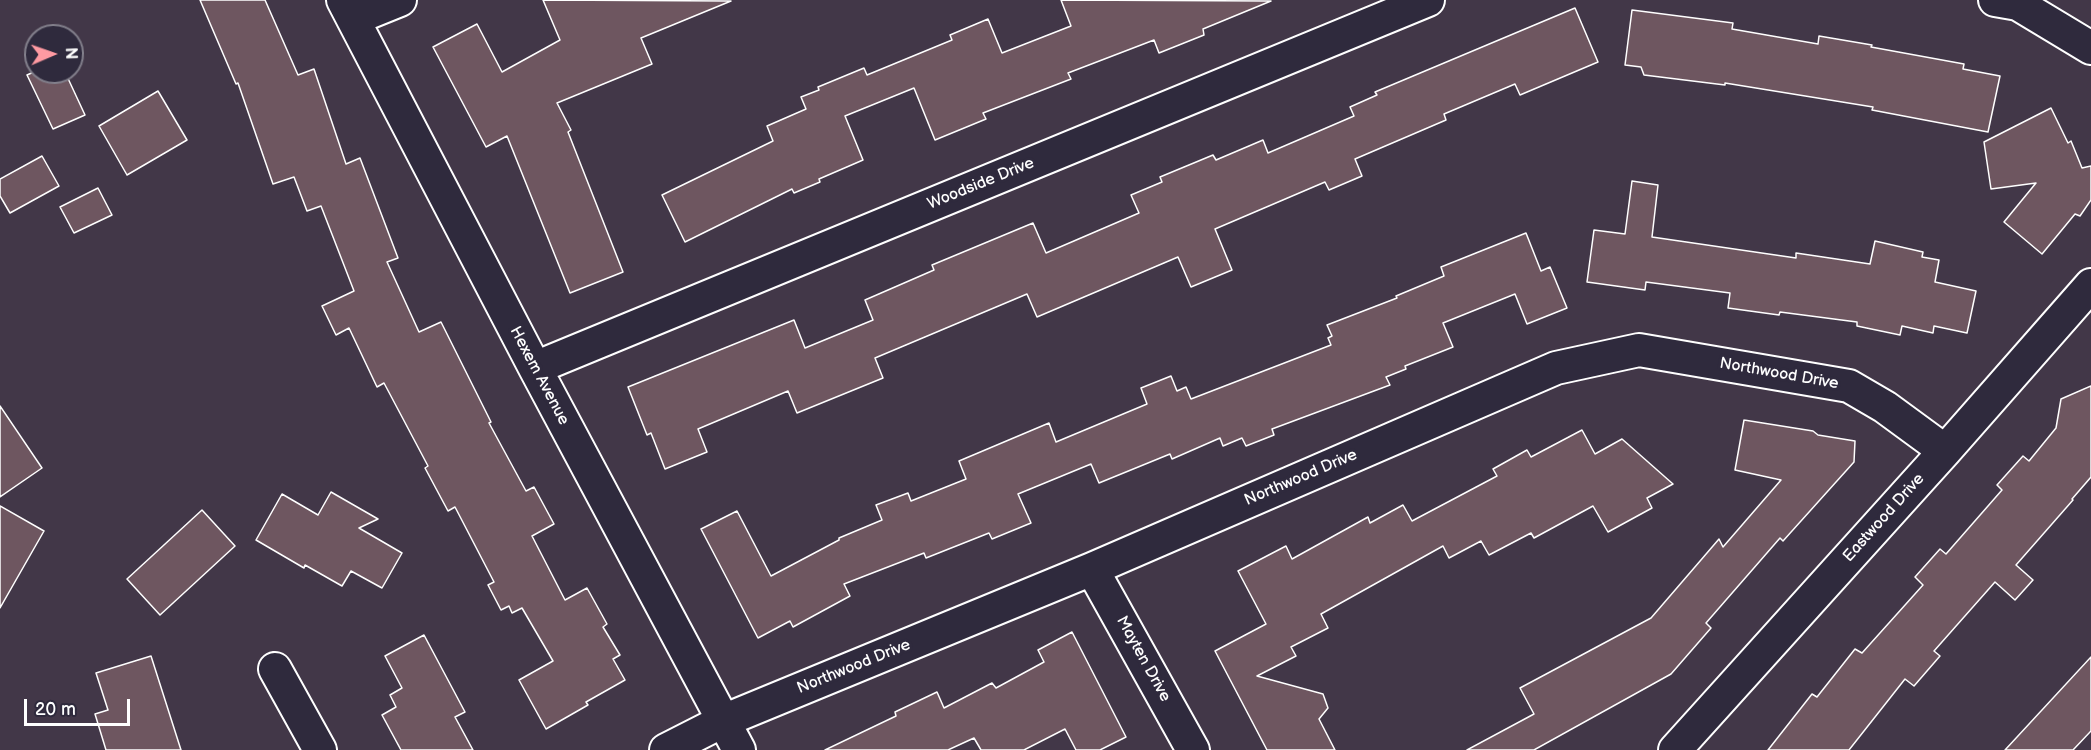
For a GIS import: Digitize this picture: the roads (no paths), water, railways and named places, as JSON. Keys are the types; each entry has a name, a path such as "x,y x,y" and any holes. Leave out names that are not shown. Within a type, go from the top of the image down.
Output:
{"street":[{"path":"348,10 400,0"},
{"name":"Woodside Drive","path":"535,368 1428,0"},
{"path":"1995,0 2018,3 2091,48"},
{"name":"Hexem Avenue","path":"348,10 535,368 740,750"},
{"name":"Eastwood Drive","path":"1675,750 1945,451 2091,285"},
{"name":"Northwood Drive","path":"666,750 723,721 1092,568 1556,368 1639,350 1849,387 1885,407 1945,451"},
{"name":"Mayten Drive","path":"1092,568 1193,750"},
{"path":"275,669 320,750"}]}
